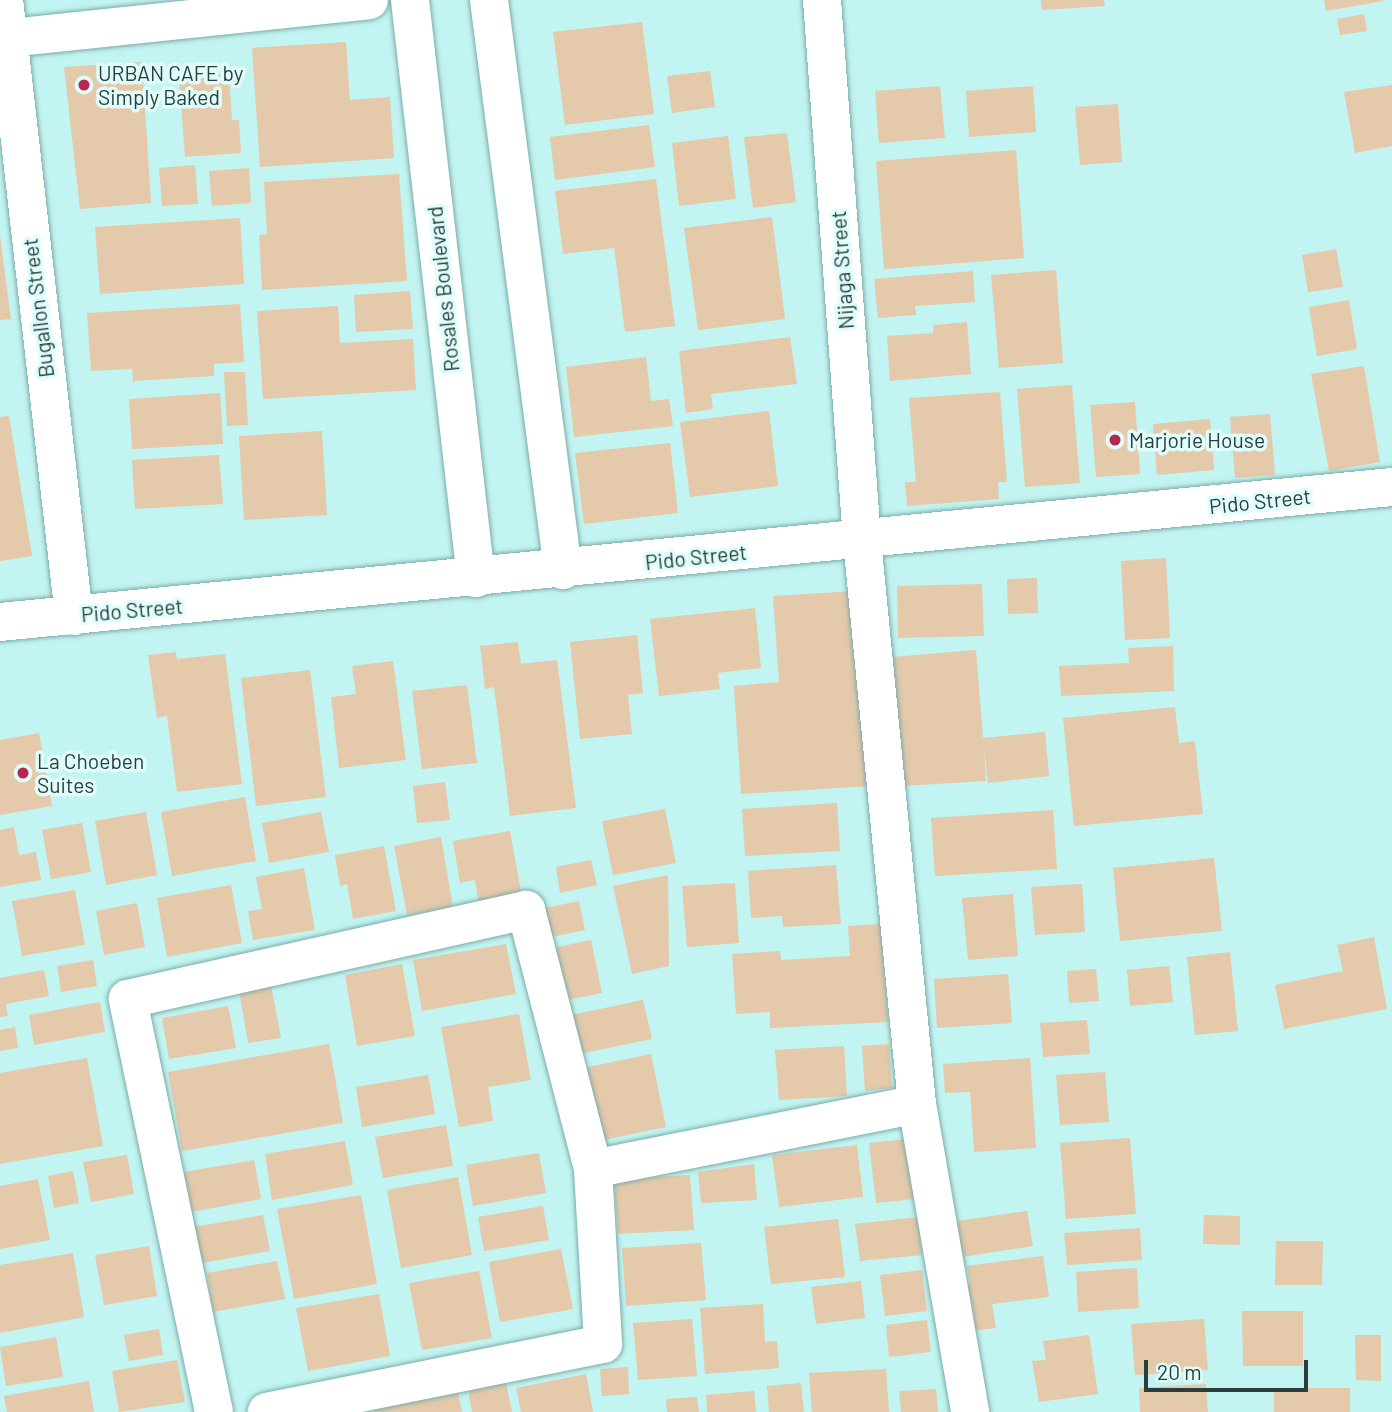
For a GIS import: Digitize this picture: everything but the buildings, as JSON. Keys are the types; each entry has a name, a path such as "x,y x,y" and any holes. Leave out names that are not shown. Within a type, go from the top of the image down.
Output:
{"street":[{"name":"Bugallon Street","path":"4,0 4,38 74,615"},
{"path":"4,38 369,0"},
{"name":"Rosales Boulevard","path":"410,0 476,578"},
{"path":"489,0 563,570"},
{"name":"Nijaga Street","path":"822,0 862,540 917,1104 970,1412"},
{"name":"Pido Street","path":"0,622 563,570 1392,487"},
{"path":"214,1412 128,999 526,911 593,1169 603,1343 267,1412"},
{"path":"593,1169 917,1104"}],"place":[{"name":"URBAN CAFE by Simply Baked","path":"84,85"},
{"name":"Marjorie House","path":"1115,440"},
{"name":"La Choeben Suites","path":"23,773"}]}
